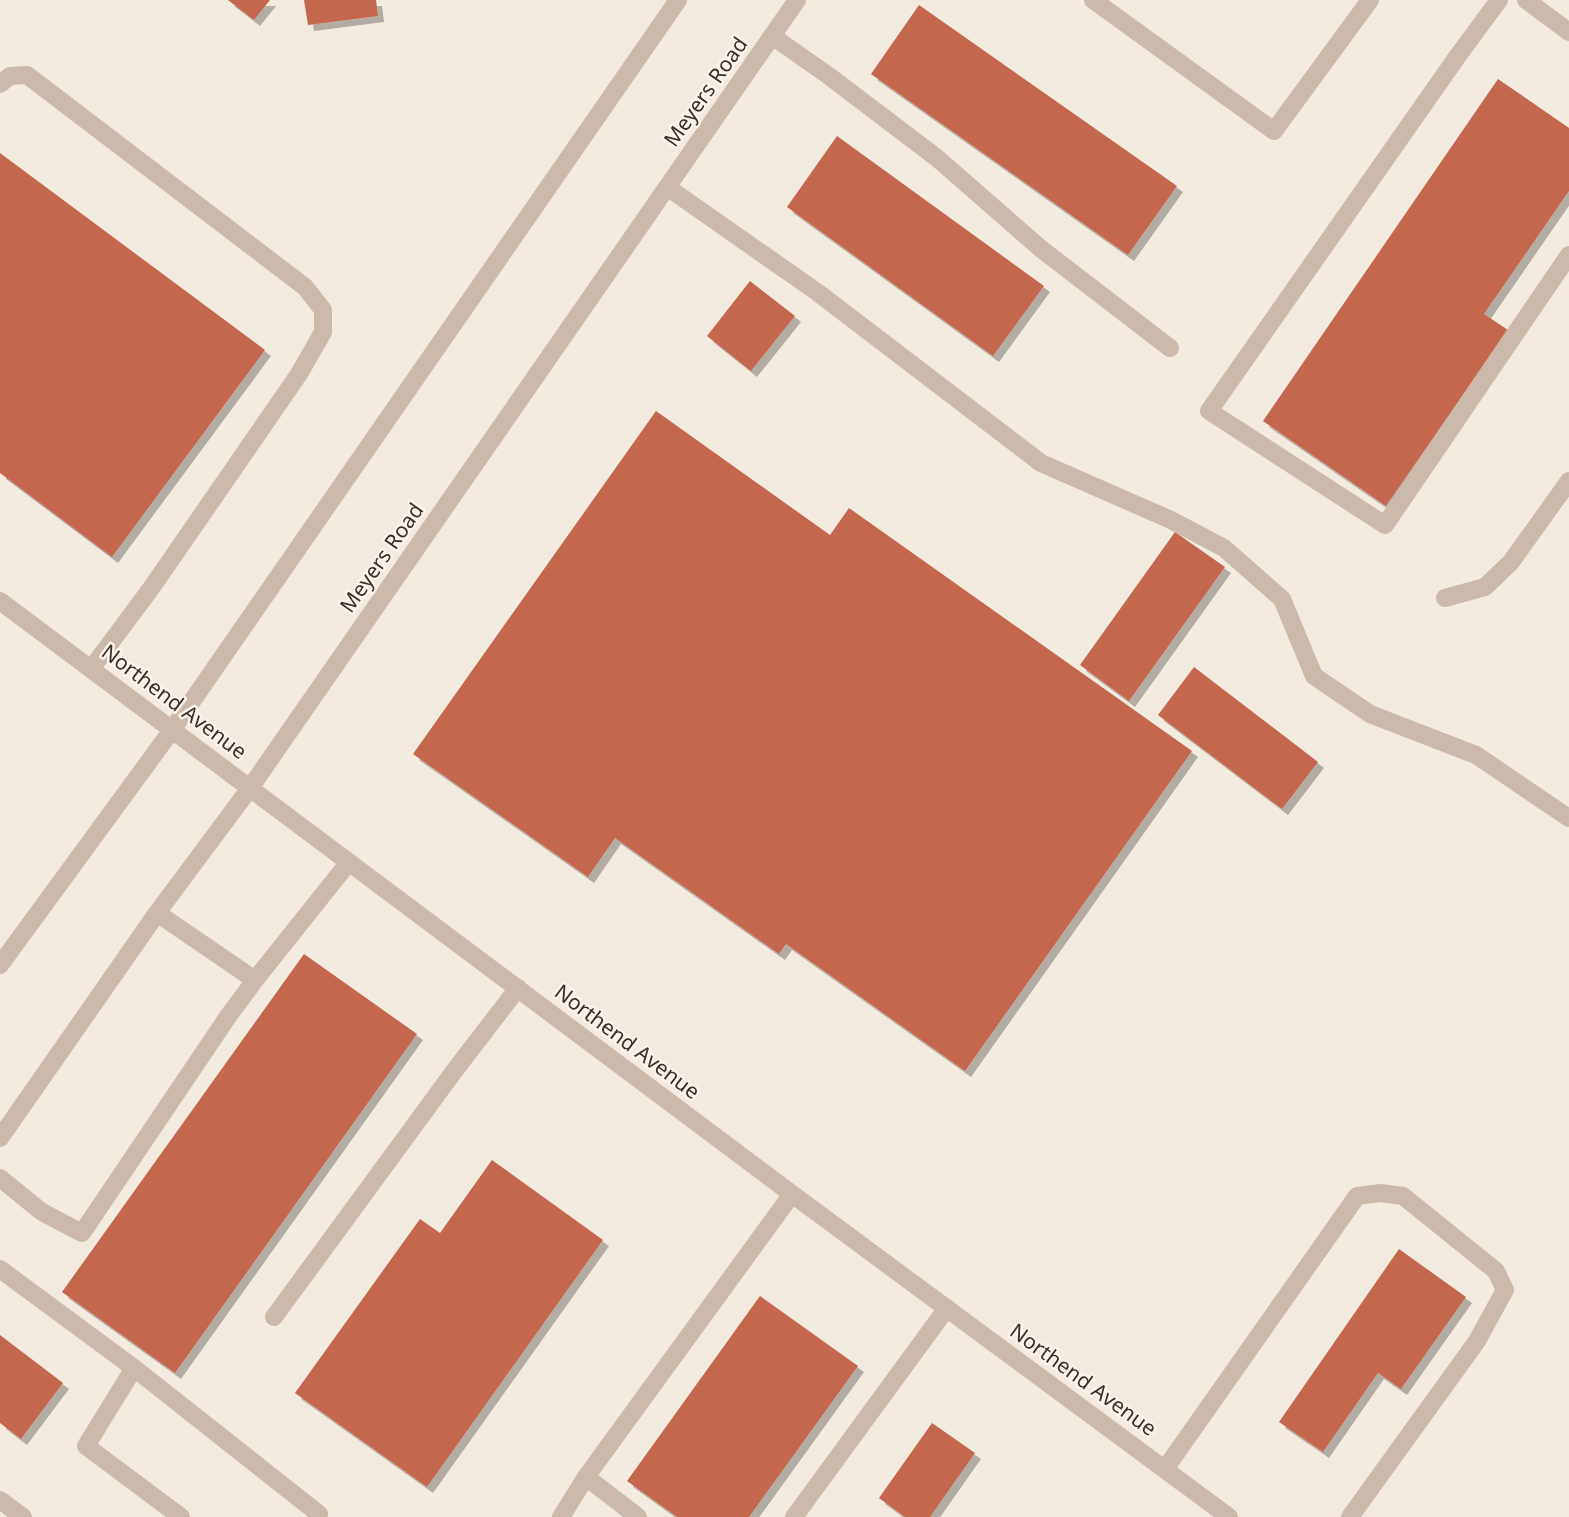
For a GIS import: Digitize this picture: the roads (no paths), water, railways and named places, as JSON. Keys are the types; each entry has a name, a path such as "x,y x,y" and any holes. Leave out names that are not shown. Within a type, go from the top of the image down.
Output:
{"street":[{"path":"0,964 172,730 678,0"},
{"name":"Meyers Road","path":"0,1138 157,913 250,788 797,0"},
{"path":"1093,0 1274,131 1370,0"},
{"path":"1499,0 1209,411 1385,525 1569,255"},
{"path":"1526,0 1569,32"},
{"path":"772,36 830,76 937,158 1040,248 1170,348"},
{"path":"0,84 10,76 27,75 305,287 323,310 323,332 299,374 152,587 90,669"},
{"path":"667,187 817,292 1041,463 1171,520 1224,548 1282,598 1314,676 1370,714 1476,755 1569,818"},
{"path":"1445,598 1485,587 1511,562 1569,481"},
{"name":"Northend Avenue","path":"0,601 792,1194 1229,1517"},
{"path":"0,1178 42,1212 82,1233 229,1015 349,862"},
{"path":"157,913 255,981"},
{"path":"274,1317 518,988"},
{"path":"561,1517 586,1477 792,1194"},
{"path":"1165,1469 1357,1196 1403,1196 1496,1271 1505,1290 1477,1341 1350,1517"},
{"path":"0,1269 134,1368 319,1514 317,1517"},
{"path":"794,1517 947,1308"},
{"path":"134,1368 86,1446 181,1517"},
{"path":"586,1477 638,1517"},
{"path":"0,1500 23,1517"}]}
